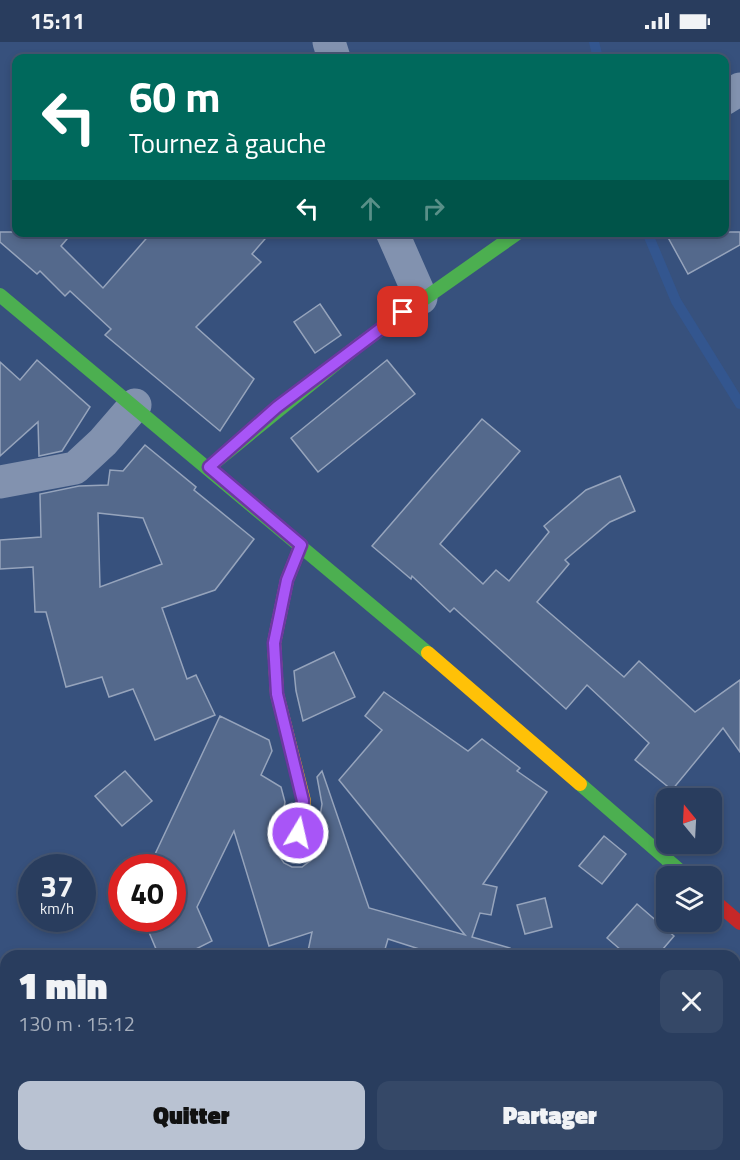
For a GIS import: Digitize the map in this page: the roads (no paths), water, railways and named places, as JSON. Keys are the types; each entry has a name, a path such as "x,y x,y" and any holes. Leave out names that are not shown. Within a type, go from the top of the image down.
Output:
{"street":[{"path":"394,237 421,298"},
{"path":"209,467 277,407 421,298 512,237"},
{"path":"0,294 301,545 674,866"},
{"path":"0,482 75,468 103,442 135,405"},
{"path":"296,849 303,801 277,694 274,643 287,580 301,545"},
{"path":"722,907 740,923"}],"waterway":[{"path":"594,42 597,54"},
{"path":"649,237 676,301 740,404"}]}
